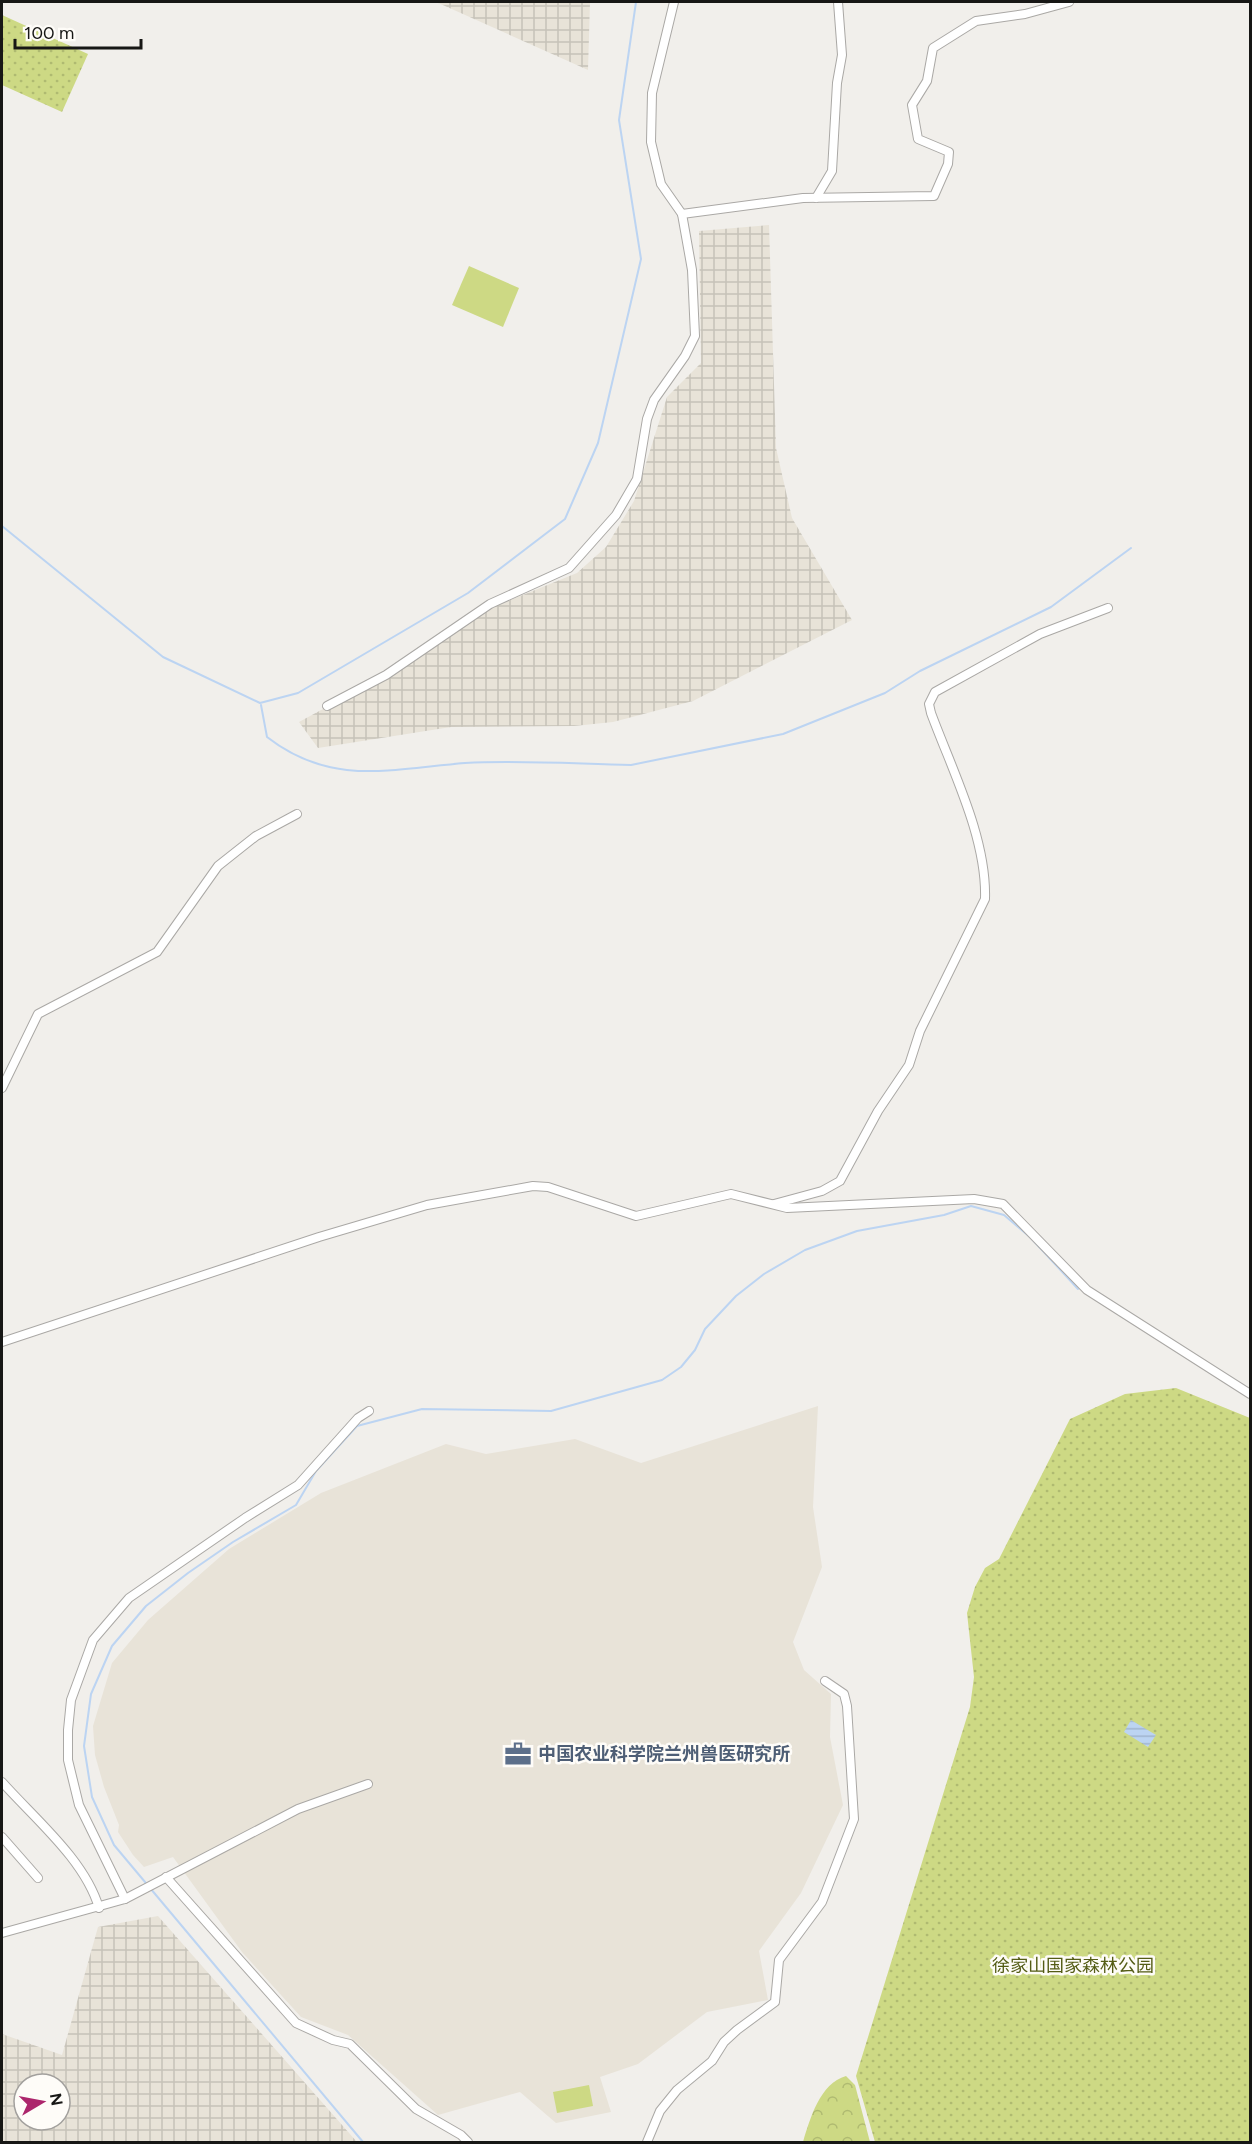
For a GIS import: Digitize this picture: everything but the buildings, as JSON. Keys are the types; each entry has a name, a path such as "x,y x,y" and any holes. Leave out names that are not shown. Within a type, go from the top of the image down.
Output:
{"street":[{"path":"327,706 386,675 490,604 569,568 616,515 637,479 647,418 654,400 685,356 695,336 692,270 682,214 661,184 651,142 652,93 674,2"},
{"path":"816,198 832,171 837,83 842,55 838,2"},
{"path":"682,214 816,198 934,196 948,164 949,152 918,139 912,105 927,81 933,48 976,21 1025,14 1069,2"},
{"path":"773,1204 822,1191 840,1181 878,1111 909,1065 920,1031 985,899 986,874 978,842 931,713 929,704 935,692 1040,634 1108,608"},
{"path":"2,1088 38,1014 157,952 218,866 256,836 297,814"},
{"path":"2,1342 319,1237 416,1208 533,1186 548,1187 636,1216 731,1194 787,1208 974,1199 1003,1204 1087,1290 1251,1394"},
{"path":"125,1899 79,1805 68,1760 71,1700 93,1640 129,1598 298,1485 358,1418 369,1411"},
{"path":"646,2142 660,2111 676,2090 712,2061 724,2042 737,2030 775,2002 778,1960 822,1902 854,1819 847,1706 843,1694 836,1692 825,1681"},
{"path":"2,1782 78,1866 93,1888 99,1908"},
{"path":"2,1933 125,1899 297,1809 368,1784"},
{"path":"2,1837 39,1878"},
{"path":"166,1877 296,2023 333,2040 350,2044 416,2109 461,2135 468,2142"}],"shaded area":[{"path":"436,2 590,2 588,70"},
{"path":"769,225 776,448 792,518 852,620 693,701 613,722 574,726 451,727 318,748 299,722 404,665 486,610 577,573 606,547 634,501 667,397 701,363 699,231"},
{"path":"818,1406 813,1507 822,1567 793,1642 804,1670 831,1694 830,1737 843,1805 801,1893 759,1951 768,2000 707,2012 638,2064 600,2077 611,2112 556,2123 520,2092 438,2115 348,2035 301,2017 242,1952 173,1857 144,1867 118,1832 119,1825 104,1787 95,1755 93,1726 112,1663 148,1620 229,1549 321,1493 446,1444 486,1454 575,1439 641,1463"},
{"path":"158,1916 357,2142 2,2142 2,2034 62,2055 98,1927"}],"green space":[{"path":"2,15 88,54 62,112 2,85"},
{"path":"469,266 519,288 503,327 452,305"},
{"name":"徐家山国家森林公园","path":"1176,1388 1250,1418 1250,2142 875,2142 856,2076 970,1707 974,1677 967,1613 975,1587 985,1568 999,1559 1070,1419 1125,1394"},
{"path":"846,2076 855,2085 870,2142 803,2142 817,2103 829,2086"},
{"path":"589,2085 593,2106 557,2113 553,2092"}],"water":[{"path":"1131,1720 1156,1735 1148,1747 1124,1732"}],"waterway":[{"path":"2,526 163,657 260,703 298,693 468,593 565,519 598,443 641,259 619,120 636,2"},
{"path":"261,705 267,737 291,753 315,763 339,769 387,771 465,763 507,762 631,765 783,734 885,693 920,671 1051,607 1131,548"},
{"path":"363,2142 114,1845 92,1797 84,1746 91,1694 112,1646 146,1606 188,1573 233,1542 296,1505 316,1471 357,1426 422,1409 551,1411 662,1380 681,1367 695,1350 705,1329 736,1296 764,1274 805,1250 857,1231 944,1215 971,1206 1004,1215 1030,1237 1078,1289"}],"place":[{"name":"中国农业科学院兰州兽医研究所","path":"518,1754"}]}
